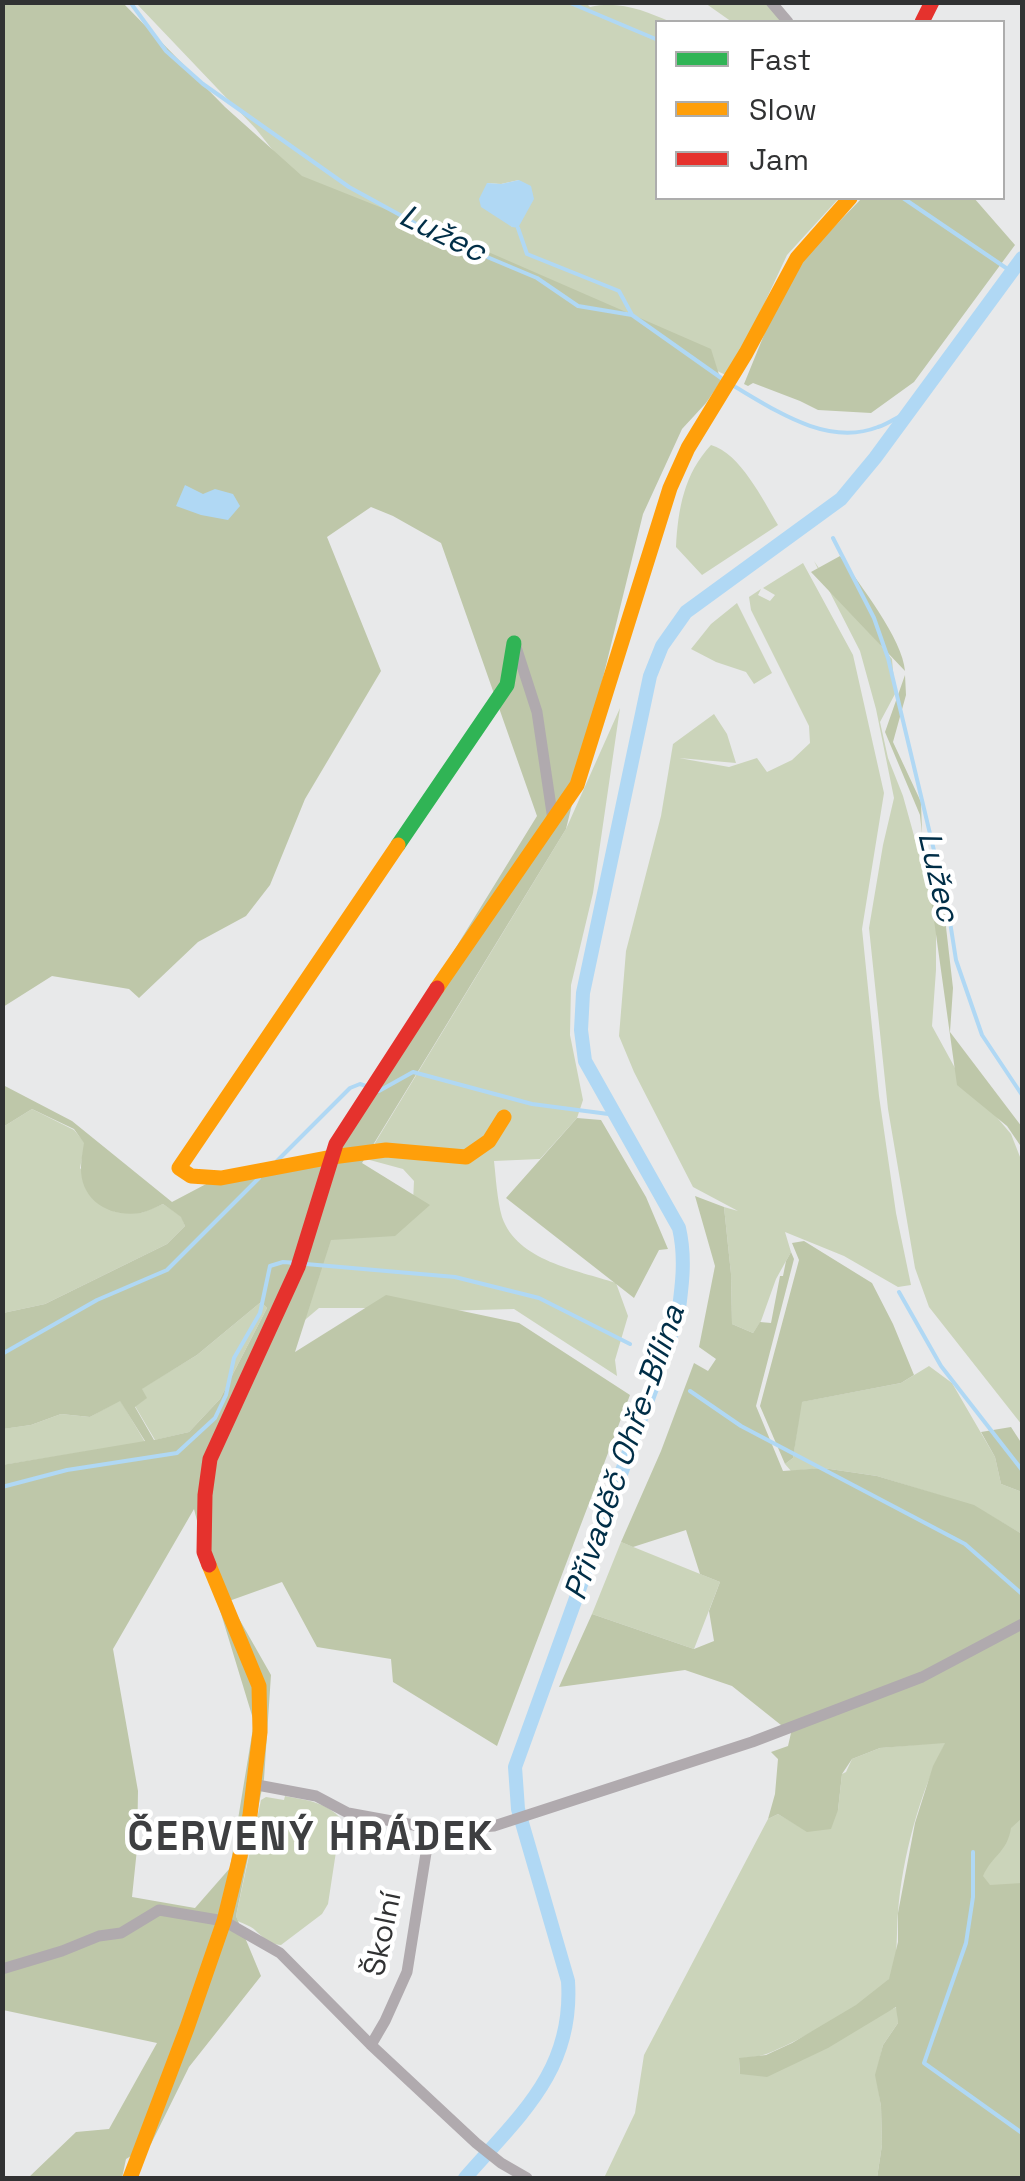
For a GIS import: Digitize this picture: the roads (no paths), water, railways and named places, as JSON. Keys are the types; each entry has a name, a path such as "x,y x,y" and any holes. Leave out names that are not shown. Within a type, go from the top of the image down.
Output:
{"street":[{"path":"130,2178 224,1922 250,1815 260,1732 259,1686 204,1552 210,1459 298,1267 336,1144 414,1022 577,785 670,488 688,448 797,258 848,200"},
{"path":"514,643 537,712 553,820"},
{"path":"504,1117 489,1141 466,1157 386,1150 221,1178 192,1176 179,1168 506,685 514,643"},
{"path":"252,1784 316,1796 348,1813 430,1828 454,1830 504,1824 752,1742 922,1677 1022,1624"},
{"name":"Školní","path":"371,2044 407,1972 430,1828"},
{"path":"2,1969 98,1936 121,1933 158,1910 224,1922 280,1953 476,2144 527,2178"}],"water":[{"path":"519,180 531,186 534,199 518,228 481,207 479,199 487,183"},
{"path":"185,485 203,494 215,489 233,494 240,506 228,520 176,506"}],"waterway":[{"name":"Lužec","path":"130,2 166,51 203,84 349,187 442,238 537,278 578,306 632,315 724,380"},
{"path":"568,2 655,39"},
{"path":"906,200 1012,272"},
{"path":"518,228 527,254 619,291 632,315"},
{"name":"Přivaděč Ohře-Bílina","path":"465,2178 539,2090 562,2041 568,2013 568,1981 518,1809 515,1767 678,1316 683,1261 679,1228 585,1061 581,1030 583,993 650,676 662,646 686,612 841,499 1022,258"},
{"path":"732,385 802,423 821,429 859,432 906,413"},
{"name":"Lužec","path":"833,538 874,618 888,658 948,909 956,960 982,1035 1022,1095"},
{"path":"375,1090 413,1072 532,1104 616,1115"},
{"path":"277,1161 350,1088 366,1086"},
{"path":"2,1354 97,1300 167,1270 259,1178"},
{"path":"2,1487 67,1470 177,1453 215,1418 226,1395 234,1358 260,1313 270,1266 297,1263"},
{"path":"306,1264 455,1277 539,1298 630,1344"},
{"path":"899,1292 941,1366 1022,1470"},
{"path":"690,1391 741,1426 965,1544 1022,1594"},
{"path":"973,1852 973,1897 966,1943 924,2063 1022,2133"}],"district":[{"name":"ČERVENÝ HRÁDEK","path":"311,1839"}]}
